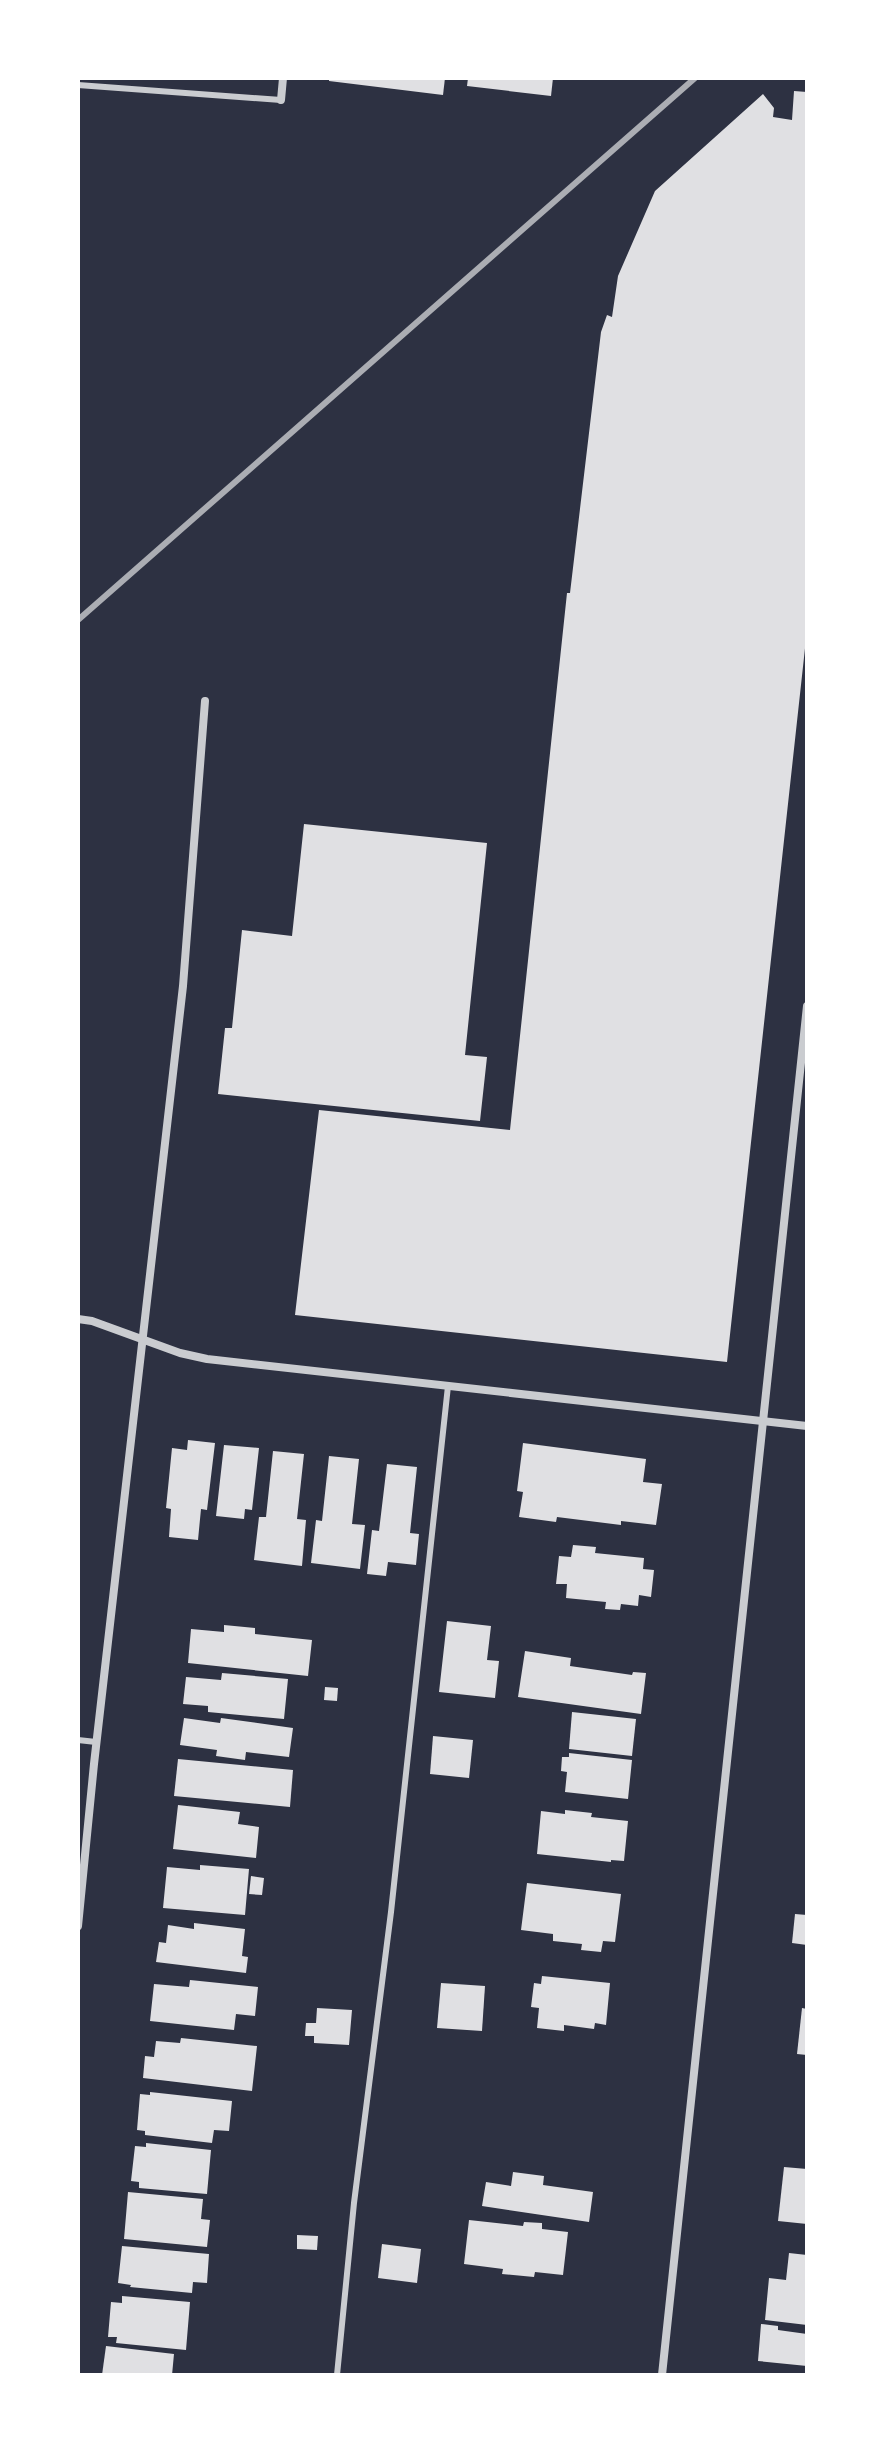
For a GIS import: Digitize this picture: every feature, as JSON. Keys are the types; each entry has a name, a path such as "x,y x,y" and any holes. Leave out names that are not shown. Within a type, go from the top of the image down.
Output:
{"street":[{"path":"281,100 283,78"},
{"path":"78,1926 96,1742 183,986 205,701"},
{"path":"662,2375 807,1006"},
{"path":"78,1319 207,1359 807,1426"}],"lane":[{"path":"78,85 281,100"},
{"path":"337,2375 448,1386"},
{"path":"78,1740 96,1742"}],"building":[{"path":"329,78 445,78 443,95 329,81"},
{"path":"468,78 553,78 551,96 467,86"},
{"path":"794,91 807,92 807,630 727,1362 295,1315 319,1110 510,1130 567,593 570,593 601,332 607,315 612,317 618,276 655,191 763,94 774,108 773,117 792,120"},
{"path":"304,824 487,843 465,1055 487,1057 480,1121 218,1094 225,1028 232,1028 242,930 292,936"},
{"path":"188,1440 215,1443 207,1510 201,1509 198,1540 169,1537 171,1509 166,1508 172,1448 187,1450"},
{"path":"523,1443 646,1459 643,1482 662,1484 656,1525 621,1521 621,1525 557,1517 556,1522 519,1517 523,1492 517,1491"},
{"path":"224,1445 259,1448 252,1510 245,1509 244,1519 216,1516"},
{"path":"273,1451 304,1454 297,1519 306,1520 302,1566 254,1560 259,1517 266,1517"},
{"path":"329,1456 359,1459 352,1524 365,1525 360,1569 311,1563 316,1520 322,1521"},
{"path":"387,1464 417,1467 410,1533 419,1534 416,1565 388,1562 386,1576 367,1574 372,1530 379,1531"},
{"path":"573,1545 596,1547 595,1553 644,1558 643,1569 654,1570 651,1597 639,1595 638,1606 621,1604 620,1610 605,1609 606,1602 566,1598 567,1584 556,1584 559,1556 571,1557"},
{"path":"447,1621 491,1626 487,1660 499,1661 495,1698 439,1692"},
{"path":"224,1625 255,1628 255,1634 312,1640 308,1676 188,1663 191,1629 224,1632"},
{"path":"525,1651 571,1658 570,1666 632,1675 633,1672 646,1673 641,1714 518,1697"},
{"path":"222,1673 288,1679 284,1719 208,1712 208,1706 183,1704 186,1677 221,1680"},
{"path":"325,1687 338,1688 337,1701 324,1700"},
{"path":"572,1712 636,1719 632,1756 569,1749"},
{"path":"184,1718 220,1723 221,1718 293,1728 289,1757 246,1752 245,1760 216,1756 217,1750 180,1745"},
{"path":"433,1736 473,1740 469,1778 430,1774"},
{"path":"569,1753 632,1760 628,1799 565,1792 567,1772 561,1771 562,1757 569,1757"},
{"path":"178,1759 293,1770 290,1807 174,1796"},
{"path":"178,1805 240,1812 238,1824 259,1827 256,1858 173,1849"},
{"path":"565,1810 592,1813 591,1817 628,1821 624,1861 537,1854 541,1811 565,1814"},
{"path":"200,1865 249,1869 245,1915 163,1908 167,1867 200,1870"},
{"path":"251,1876 264,1878 262,1895 249,1894"},
{"path":"527,1883 621,1894 615,1942 603,1941 601,1952 581,1950 582,1944 553,1941 553,1934 521,1930"},
{"path":"795,1914 807,1915 807,1945 792,1943"},
{"path":"194,1923 245,1929 242,1956 248,1957 246,1973 156,1962 159,1942 166,1943 168,1925 194,1929"},
{"path":"542,1976 610,1983 606,2025 595,2023 594,2029 564,2025 564,2031 537,2028 539,2008 531,2007 534,1983 541,1984"},
{"path":"190,1980 258,1987 255,2016 236,2014 234,2030 150,2021 154,1984 189,1987"},
{"path":"441,1983 485,1986 482,2031 437,2028"},
{"path":"317,2008 352,2010 349,2045 314,2043 314,2036 305,2036 306,2023 316,2023"},
{"path":"802,2008 807,2009 807,2055 797,2054"},
{"path":"181,2038 257,2046 252,2091 143,2078 145,2056 154,2057 156,2041 180,2043"},
{"path":"150,2092 232,2101 229,2131 214,2130 212,2143 145,2135 145,2131 137,2130 140,2094 150,2095"},
{"path":"146,2143 211,2150 207,2194 139,2188 139,2182 131,2181 135,2146 146,2147"},
{"path":"784,2167 807,2169 807,2224 778,2221"},
{"path":"513,2172 544,2176 543,2185 593,2192 589,2222 482,2206 486,2182 511,2186"},
{"path":"128,2192 203,2199 201,2219 210,2220 207,2247 124,2239"},
{"path":"469,2220 523,2226 524,2222 542,2223 542,2229 568,2232 563,2275 535,2272 534,2277 502,2274 503,2269 464,2264"},
{"path":"297,2235 318,2236 317,2250 297,2249"},
{"path":"382,2244 421,2249 417,2283 378,2278"},
{"path":"122,2246 209,2254 207,2283 193,2282 192,2293 118,2283"},
{"path":"789,2253 807,2255 807,2325 765,2320 769,2278 786,2280"},
{"path":"122,2296 190,2302 186,2350 116,2343 117,2337 108,2337 111,2302 122,2303"},
{"path":"761,2324 807,2334 807,2366 758,2361"},
{"path":"106,2346 174,2354 172,2375 102,2375"}],"railway":[{"path":"78,620 695,78"}]}
